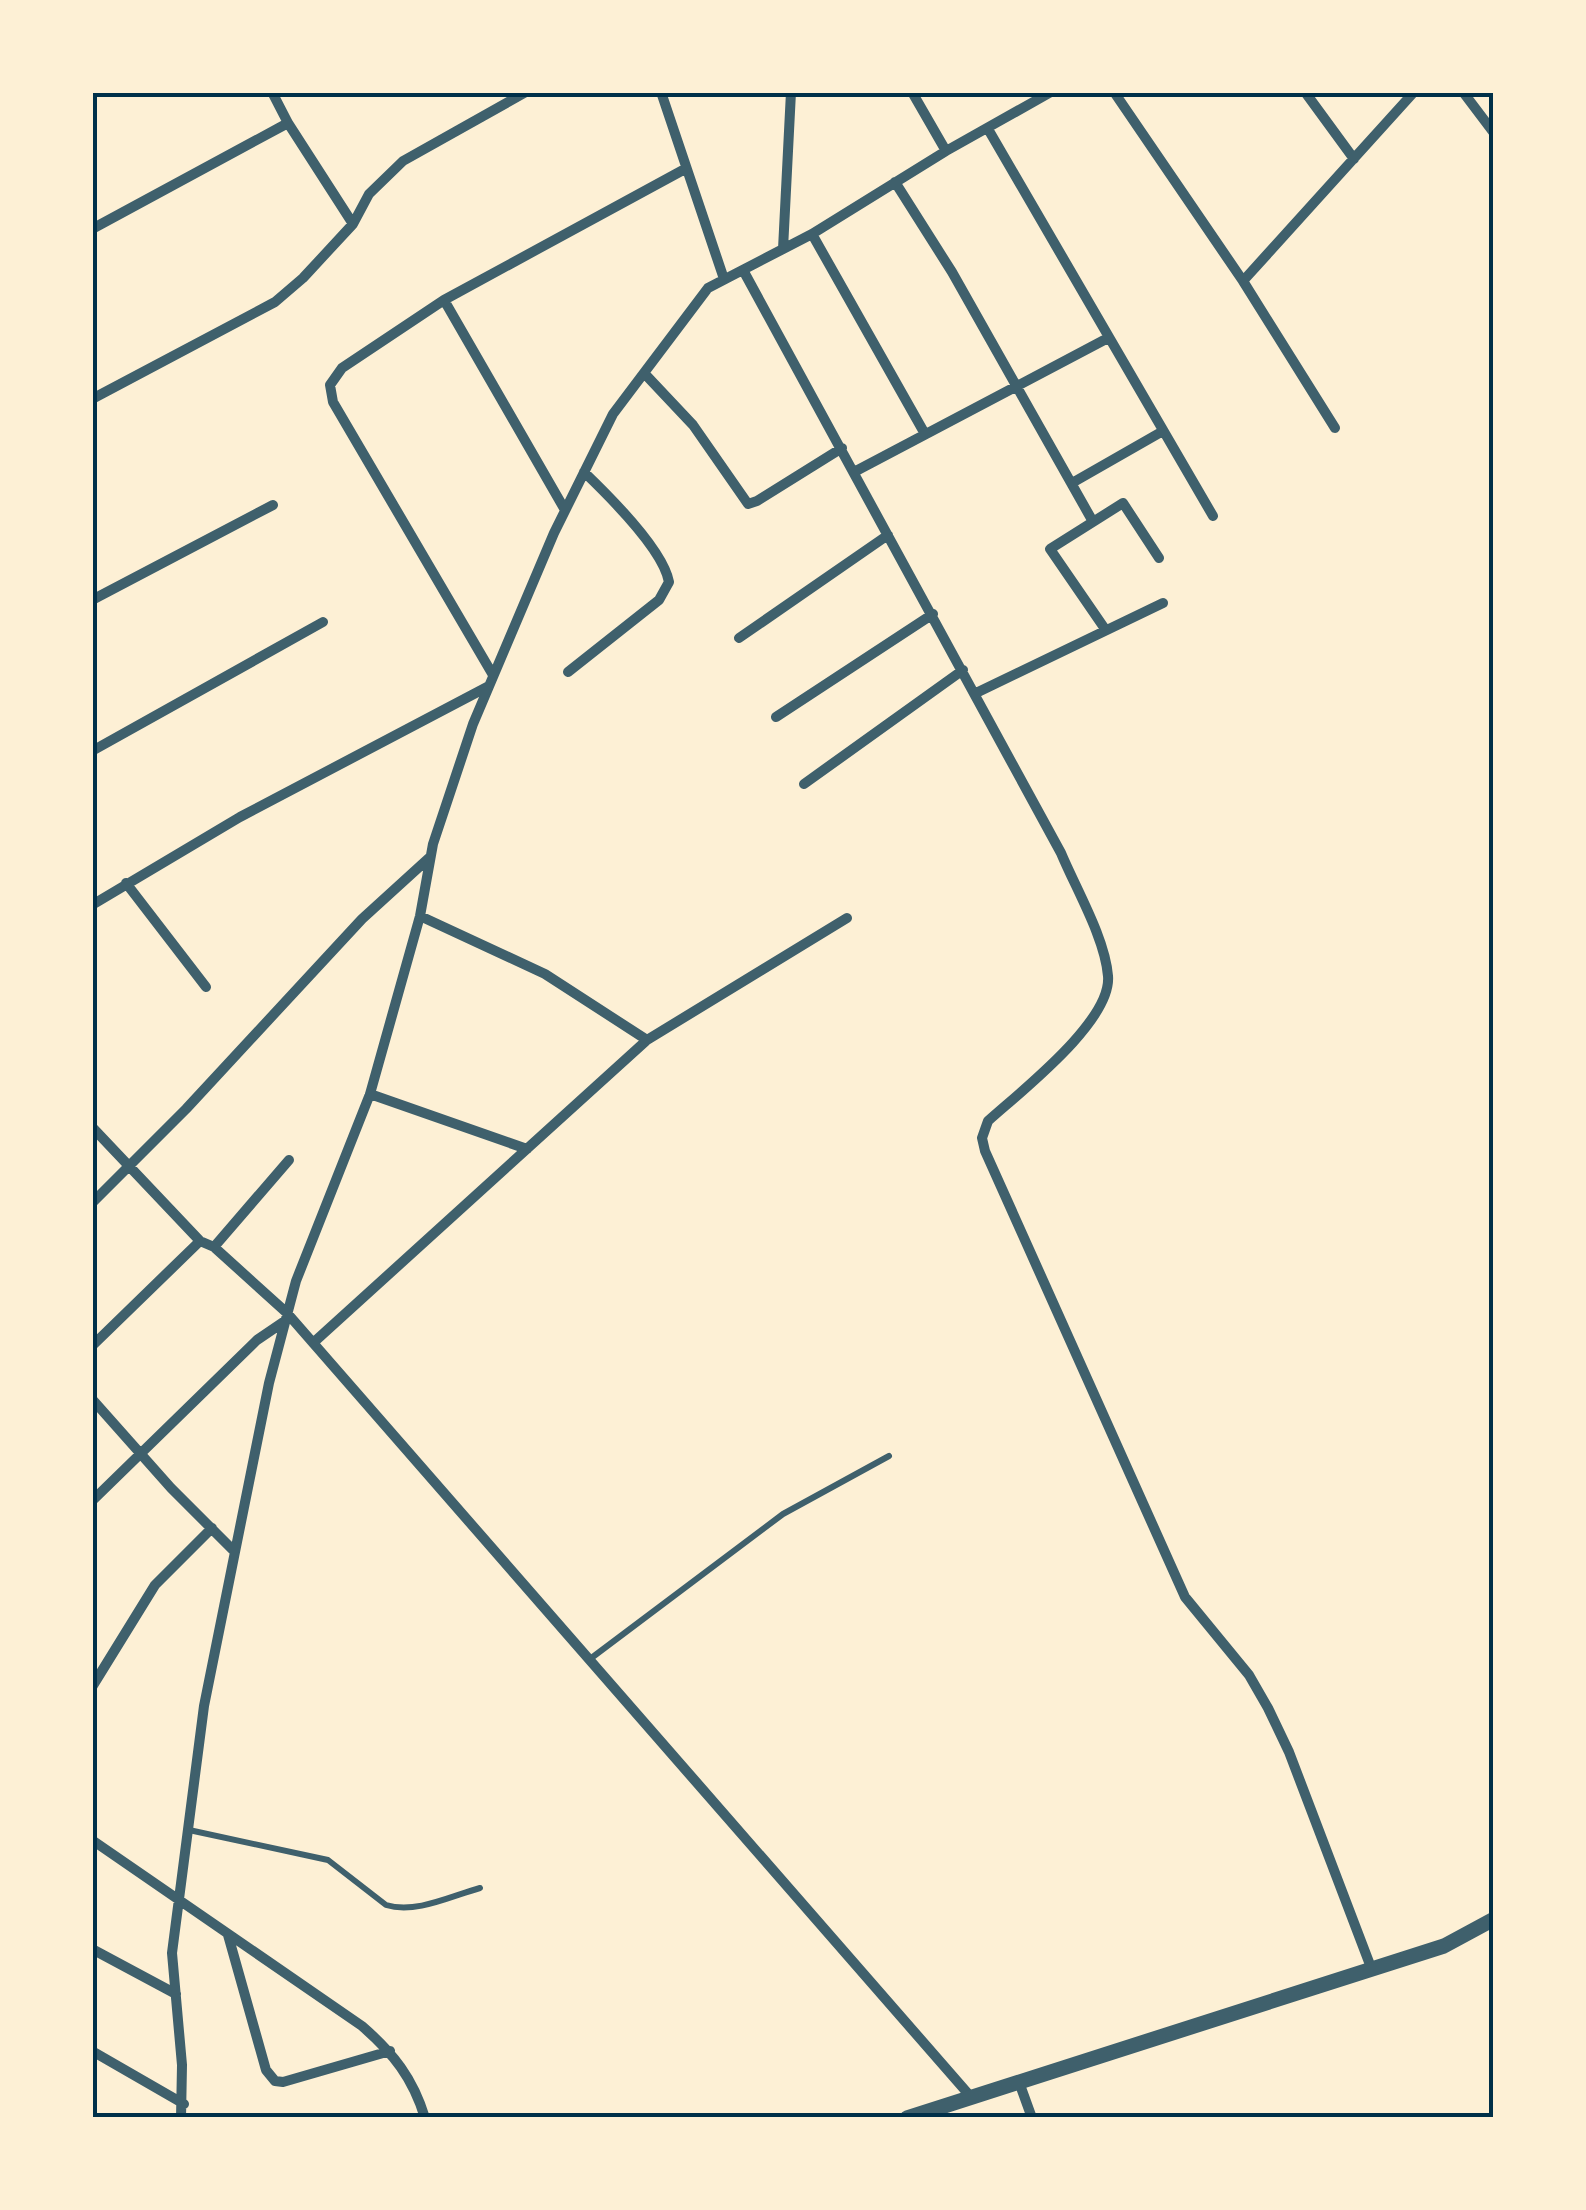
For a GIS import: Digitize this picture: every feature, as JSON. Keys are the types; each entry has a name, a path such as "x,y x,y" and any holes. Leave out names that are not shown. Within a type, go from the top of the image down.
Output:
{"street":[{"path":"272,92 353,224"},
{"path":"92,400 275,302 353,224 369,194 403,161 526,92"},
{"path":"661,92 724,280"},
{"path":"783,249 791,92"},
{"path":"912,92 946,150"},
{"path":"181,2118 184,2104 172,1953 204,1706 269,1383 296,1281 370,1094 420,916 430,857 491,681 565,510 613,414 708,288 812,234 946,150 1052,92"},
{"path":"1114,92 1243,281 1335,428"},
{"path":"1305,92 1354,159"},
{"path":"1243,281 1414,92"},
{"path":"1463,92 1493,131"},
{"path":"92,230 288,123"},
{"path":"988,129 1213,516"},
{"path":"491,681 330,392 330,385 342,368 444,300 686,169"},
{"path":"895,182 1018,386 1092,520"},
{"path":"812,234 925,434"},
{"path":"743,270 1062,853 1102,950 1109,978 1096,1014 988,1122 982,1138 985,1152 1185,1598 1249,1675 1289,1752 1372,1970"},
{"path":"444,300 565,510"},
{"path":"854,472 1108,338"},
{"path":"644,373 693,425 748,504 758,502 842,448"},
{"path":"1072,483 1163,430"},
{"path":"568,672 659,600 669,582 664,566 628,517 584,472"},
{"path":"1105,629 1050,549 1122,503 1158,558"},
{"path":"92,600 272,506"},
{"path":"739,638 888,535"},
{"path":"976,693 1163,602"},
{"path":"776,717 933,614"},
{"path":"92,750 323,622"},
{"path":"804,784 963,670"},
{"path":"92,905 240,817 491,681"},
{"path":"92,1203 186,1109 362,918 430,857"},
{"path":"126,883 206,986"},
{"path":"420,916 546,974 647,1040"},
{"path":"314,1343 647,1040 847,918"},
{"path":"370,1094 527,1148"},
{"path":"92,1128 200,1241 214,1248 314,1343 972,2097"},
{"path":"214,1248 289,1160"},
{"path":"92,1346 200,1241"},
{"path":"92,1501 257,1340 286,1317"},
{"path":"92,1399 235,1552"},
{"path":"92,1687 155,1585 212,1528"},
{"path":"92,1840 362,2026 407,2073 425,2118"},
{"path":"907,2118 1444,1946 1494,1919"},
{"path":"228,1934 266,2070 275,2080 283,2082 390,2051"},
{"path":"92,1949 176,1994"},
{"path":"92,2051 184,2104"},
{"path":"1019,2082 1032,2118"}],"lane":[{"path":"590,1660 783,1514 889,1456"},
{"path":"188,1830 328,1860 386,1905 396,1908 409,1908 480,1888"}]}
